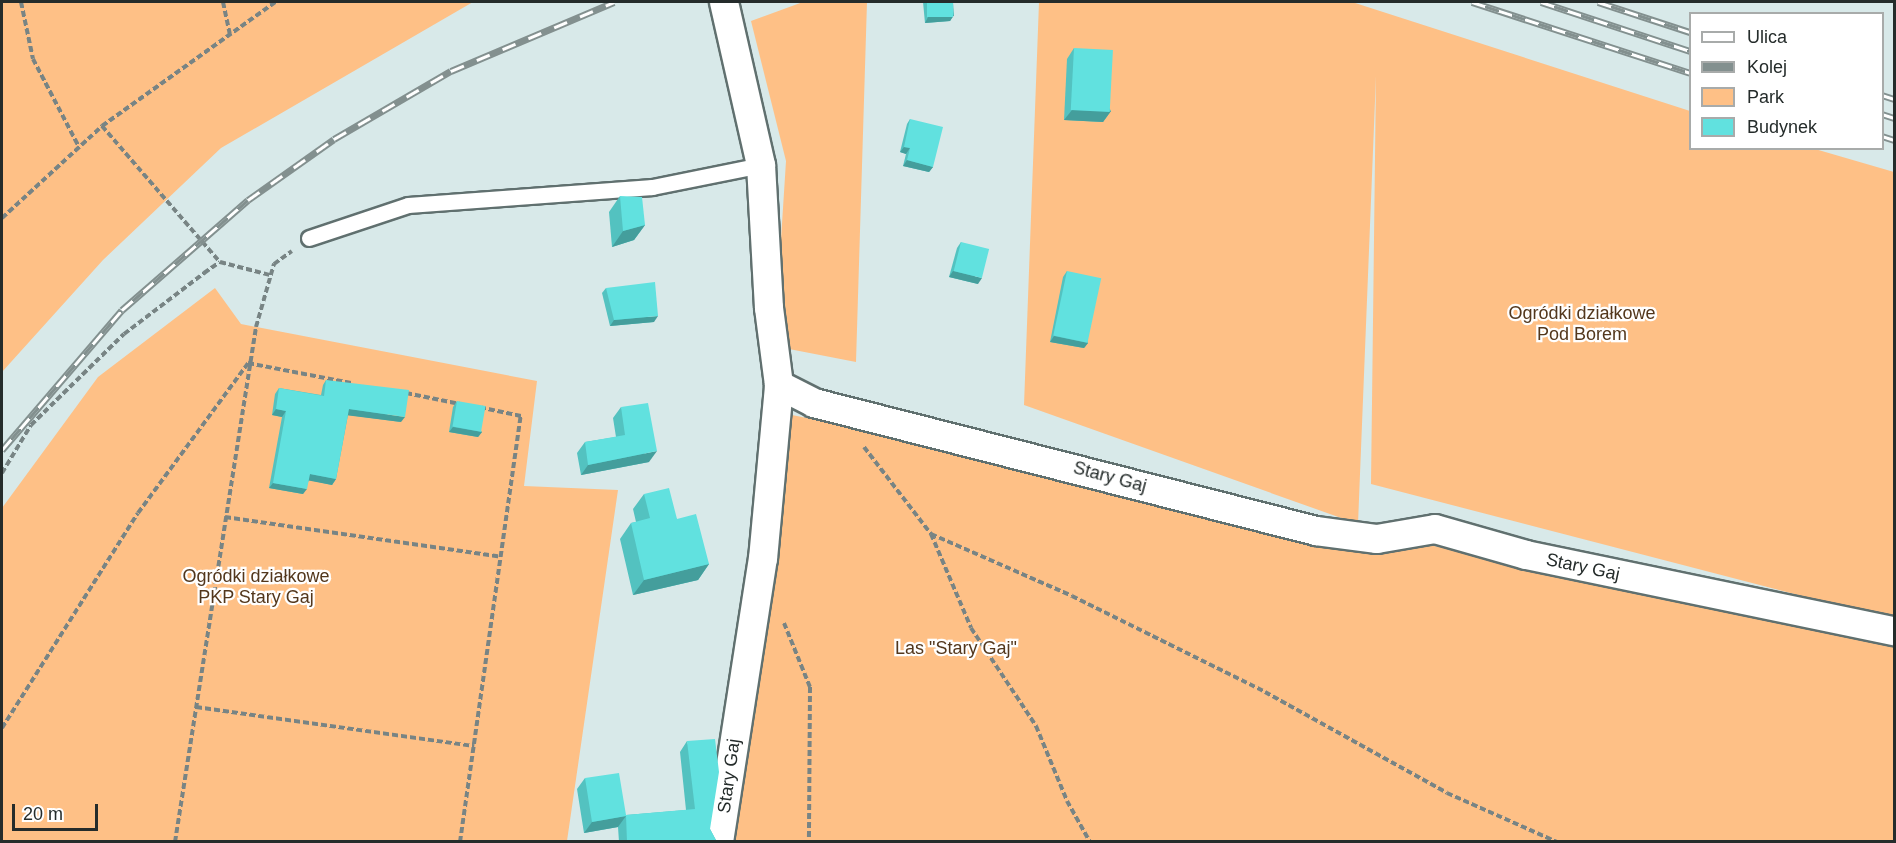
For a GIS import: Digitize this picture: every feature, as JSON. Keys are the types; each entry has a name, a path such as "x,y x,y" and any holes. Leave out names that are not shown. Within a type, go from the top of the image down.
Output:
{"street":[{"path":"724,2 761,165 769,308 779,385"},
{"name":"Stary Gaj","path":"719,842 760,582 779,385 814,403 1316,531 1377,538 1435,529 1526,555 1894,631"}],"lane":[{"path":"309,238 408,205 652,187 761,165"}],"path":[{"path":"21,2 33,58 78,145"},
{"path":"223,2 230,34"},
{"path":"2,218 78,145 102,126 275,2"},
{"path":"102,126 220,262 270,275"},
{"path":"175,842 248,363 274,264 309,238"},
{"path":"2,472 31,425 124,334 220,262"},
{"path":"248,363 362,385"},
{"path":"2,728 138,513 248,363"},
{"path":"396,392 465,405"},
{"path":"460,842 521,416 476,407"},
{"path":"855,439 880,461 931,534 971,628 1036,726 1067,801 1090,842"},
{"path":"225,517 501,557"},
{"path":"931,534 1083,601 1265,692 1447,793 1557,842"},
{"path":"760,582 781,616 810,687 808,842"},
{"path":"196,707 474,746"}],"green space":[{"path":"2,2 473,2 221,148 103,260 2,372"},
{"path":"803,2 867,2 856,362 789,349 780,255 786,161 751,21"},
{"name":"Ogródki działkowe Pod Borem","path":"1039,2 1352,2 1689,111 1689,150 1818,150 1894,172 1894,620 1371,484 1376,76 1358,524 1024,405"},
{"name":"Ogródki działkowe PKP Stary Gaj","path":"215,288 241,324 537,381 524,486 618,490 567,841 2,842 2,508 98,377"},
{"name":"Las \"Stary Gaj\"","path":"792,415 1807,622 1894,647 1894,841 715,842"}],"building":[{"path":"927,2 953,2 953,17 927,17"},
{"path":"1074,48 1113,50 1110,112 1071,110"},
{"path":"910,119 943,127 933,167 907,160 910,148 904,147"},
{"path":"620,196 642,197 645,225 623,231"},
{"path":"961,242 989,249 982,278 954,271"},
{"path":"1067,271 1101,278 1088,343 1053,336"},
{"path":"655,282 658,316 614,320 606,288"},
{"path":"326,380 409,390 405,417 349,409 336,479 310,474 307,489 273,483 286,411 276,409 279,388 324,396"},
{"path":"457,401 486,406 481,432 452,427"},
{"path":"648,403 657,451 588,465 585,442 625,435 621,407"},
{"path":"669,488 677,519 696,514 709,564 644,580 631,523 650,518 644,494"},
{"path":"715,739 719,772 710,829 717,842 627,842 626,816 592,822 585,778 619,773 626,815 695,809 687,741"}],"railway":[{"path":"2,450 122,310 248,200 334,139 451,71 614,2"},
{"path":"1472,2 1689,73"},
{"path":"1541,2 1689,51"},
{"path":"1598,2 1689,32"},
{"path":"1884,96 1894,99"},
{"path":"1884,115 1894,118"},
{"path":"1884,137 1894,140"}]}
